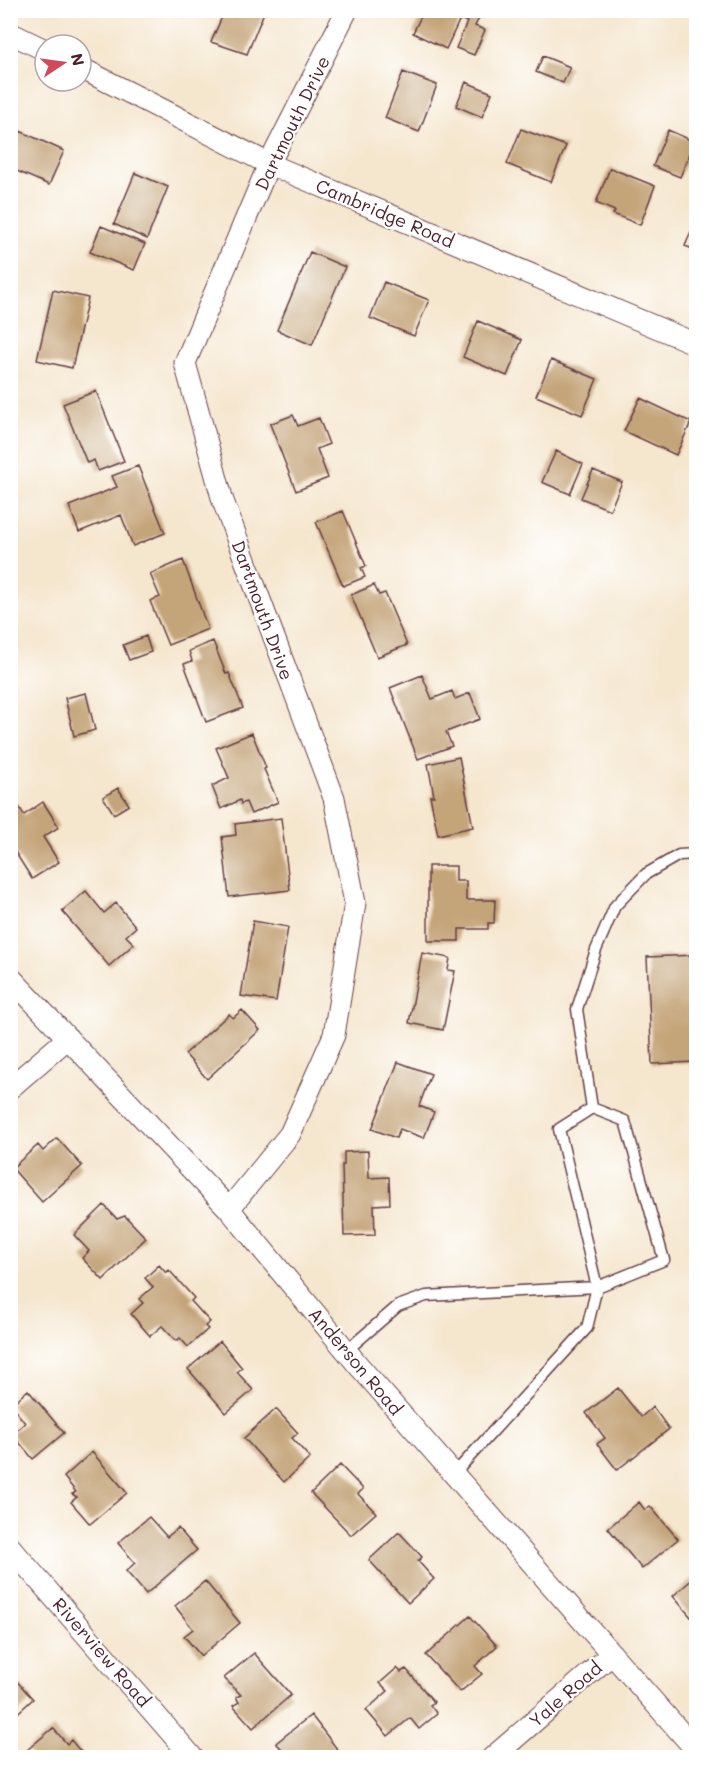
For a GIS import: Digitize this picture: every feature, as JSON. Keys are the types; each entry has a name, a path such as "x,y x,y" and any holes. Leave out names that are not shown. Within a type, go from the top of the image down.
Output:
{"street":[{"name":"Dartmouth Drive","path":"229,1209 290,1134 334,1035 355,903 334,798 223,501 185,363 269,164 348,10"},
{"path":"10,33 33,44"},
{"name":"Cambridge Road","path":"93,74 269,164 696,344"},
{"name":"Anderson Road","path":"10,977 229,1209 346,1351 695,1745"},
{"path":"10,1088 68,1038"},
{"name":"Riverview Road","path":"10,1547 193,1758"},
{"name":"Yale Road","path":"492,1758 612,1654"}],"lane":[{"path":"592,1108 577,1009 596,950 615,906 646,874 679,855 696,854"},
{"path":"346,1351 398,1306 426,1296 597,1287 664,1260 625,1121 592,1108"},
{"path":"454,1474 587,1328 597,1287 559,1129 592,1108"}],"building":[{"path":"225,10 265,10 247,54 211,42"},
{"path":"424,10 483,10 475,26 485,30 474,55 456,48 467,22 460,19 446,49 413,33"},
{"path":"543,56 570,67 563,83 536,72"},
{"path":"403,72 437,85 419,132 385,118"},
{"path":"466,82 492,93 482,117 456,106"},
{"path":"521,129 566,146 551,182 507,164"},
{"path":"668,130 695,142 680,177 653,166"},
{"path":"20,131 64,151 49,185 10,168 10,152"},
{"path":"610,168 655,186 640,225 613,214 615,211 596,203"},
{"path":"135,173 168,187 147,239 114,224"},
{"path":"696,220 696,250 685,246"},
{"path":"101,226 145,244 134,270 90,252"},
{"path":"310,252 345,267 312,345 277,330"},
{"path":"384,282 429,300 414,336 370,318"},
{"path":"53,290 88,298 72,368 37,360"},
{"path":"478,321 522,340 507,376 463,357"},
{"path":"551,360 597,379 582,415 536,396"},
{"path":"96,391 124,461 98,471 94,460 87,463 63,404"},
{"path":"640,398 691,422 676,455 624,431"},
{"path":"293,415 298,426 319,418 329,444 317,449 328,478 296,491 270,424"},
{"path":"556,451 583,464 570,494 542,482"},
{"path":"138,466 165,533 133,546 121,515 79,532 69,506 117,487 112,476"},
{"path":"593,470 622,482 610,510 581,498"},
{"path":"343,511 366,566 361,568 365,577 343,586 316,522"},
{"path":"183,560 208,629 168,645 150,601 160,597 150,574"},
{"path":"374,585 379,595 385,593 407,645 377,657 351,595"},
{"path":"146,636 151,652 129,660 123,645"},
{"path":"213,641 243,708 206,722 184,664 192,661 189,651"},
{"path":"422,675 432,699 452,691 455,699 470,693 480,719 446,732 452,746 418,759 390,688"},
{"path":"86,693 95,730 74,736 65,698"},
{"path":"252,733 278,802 251,814 246,802 241,804 240,800 221,809 212,786 229,778 216,748"},
{"path":"459,757 473,827 438,835 430,796 434,796 428,764"},
{"path":"118,788 129,805 114,814 103,797"},
{"path":"43,802 59,827 43,837 59,862 32,879 10,844 10,810 18,805 24,815"},
{"path":"281,818 290,890 229,897 222,837 236,835 235,824"},
{"path":"428,866 456,866 456,881 466,881 466,900 495,900 494,923 488,923 488,929 459,929 459,941 428,941"},
{"path":"86,891 104,913 116,903 136,927 126,936 134,944 109,966 62,911"},
{"path":"253,921 288,927 276,1001 241,996"},
{"path":"422,953 450,958 448,970 455,971 443,1030 409,1023"},
{"path":"696,955 696,1062 652,1064 647,957"},
{"path":"242,1010 260,1030 207,1079 185,1054 229,1014 233,1018"},
{"path":"398,1062 431,1074 419,1106 434,1112 424,1138 400,1129 396,1138 372,1129"},
{"path":"57,1138 82,1166 42,1202 12,1168 38,1145 43,1151"},
{"path":"368,1151 369,1178 389,1177 390,1204 374,1205 375,1235 344,1236 342,1165 344,1165 344,1152"},
{"path":"104,1205 117,1219 125,1216 146,1238 103,1280 82,1258 89,1251 74,1235"},
{"path":"159,1265 166,1273 169,1270 194,1298 191,1301 210,1322 205,1326 208,1329 188,1347 180,1338 176,1341 162,1326 150,1336 131,1314 143,1303 139,1299 153,1287 145,1278"},
{"path":"220,1341 242,1368 237,1372 253,1390 226,1413 188,1369"},
{"path":"618,1388 641,1417 653,1407 669,1429 617,1470 597,1444 605,1438 586,1413"},
{"path":"28,1390 64,1433 33,1459 12,1434 25,1423 11,1405"},
{"path":"276,1409 298,1433 292,1438 310,1458 284,1482 244,1438"},
{"path":"92,1452 127,1493 90,1524 71,1502 77,1497 72,1494 76,1492 64,1477"},
{"path":"340,1465 363,1489 358,1494 376,1513 351,1535 311,1493"},
{"path":"639,1502 645,1510 650,1506 678,1539 642,1569 608,1528"},
{"path":"149,1517 167,1537 178,1528 197,1550 146,1594 126,1571 135,1563 118,1543"},
{"path":"399,1532 422,1557 418,1561 434,1579 408,1603 369,1560"},
{"path":"696,1576 696,1623 673,1596"},
{"path":"205,1581 240,1623 201,1656 184,1636 193,1629 175,1606"},
{"path":"470,1616 497,1646 475,1666 482,1674 460,1692 426,1655"},
{"path":"254,1653 291,1695 253,1728 233,1706 239,1702 236,1697 241,1695 224,1678"},
{"path":"397,1668 401,1672 406,1669 434,1702 430,1705 437,1714 419,1729 410,1718 388,1736 366,1710 388,1691 380,1683"},
{"path":"13,1677 33,1699 10,1720 10,1679"},
{"path":"311,1715 344,1758 277,1758 274,1754 281,1748 276,1743"},
{"path":"53,1728 67,1744 71,1740 86,1758 33,1758 27,1750"}]}
